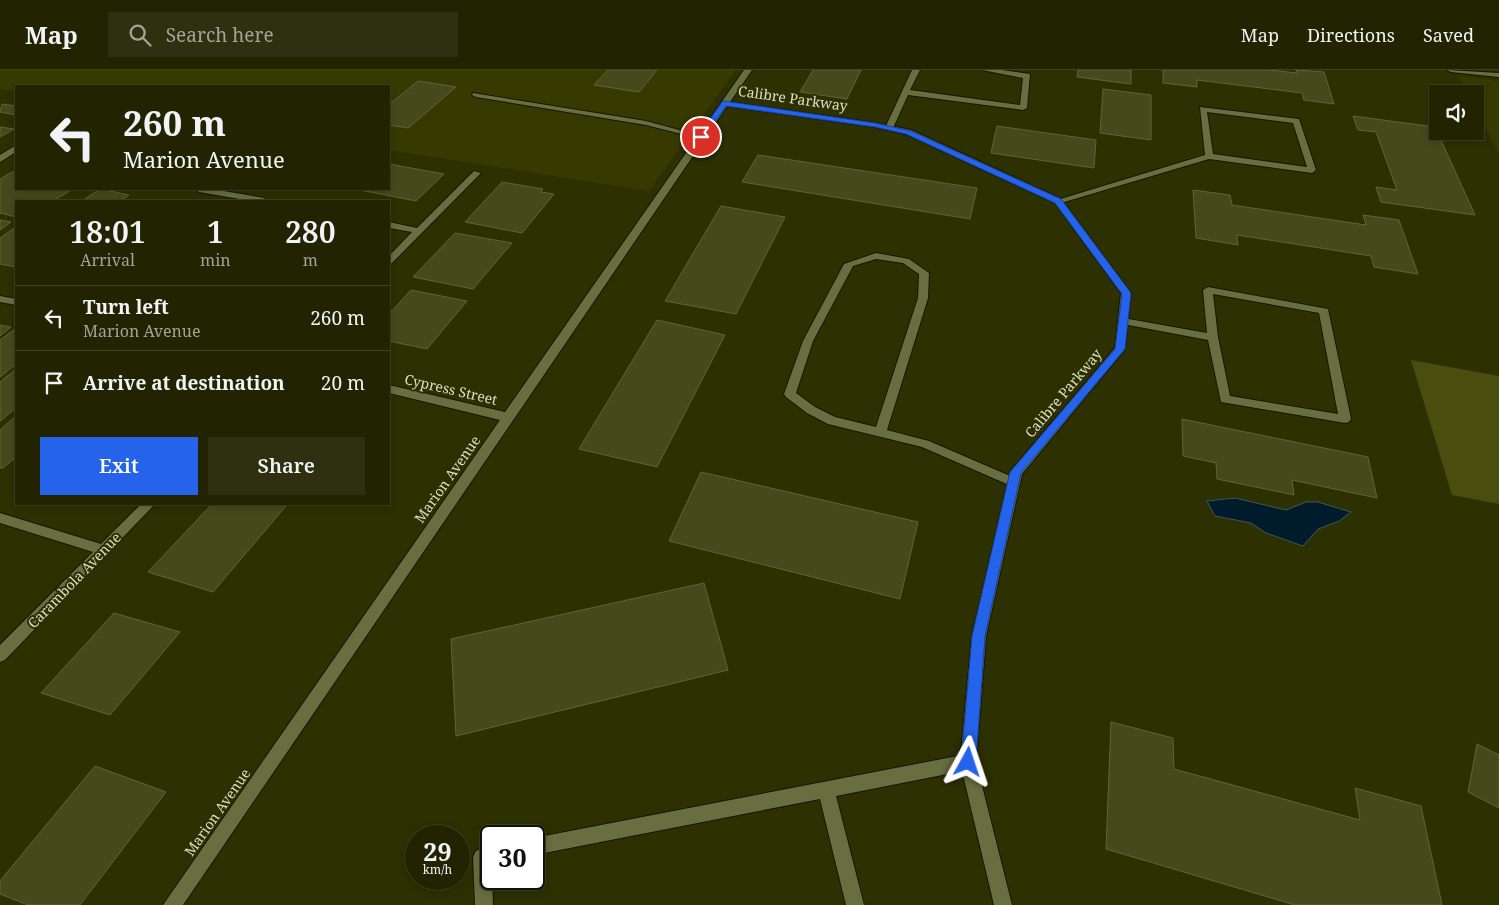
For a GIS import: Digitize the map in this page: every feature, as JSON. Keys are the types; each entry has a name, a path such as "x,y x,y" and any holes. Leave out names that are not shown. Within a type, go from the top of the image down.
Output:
{"street":[{"name":"Marion Avenue","path":"172,905 748,70"},
{"path":"890,128 916,70"},
{"path":"906,92 1023,108 1027,76 986,70"},
{"path":"1451,70 1499,75"},
{"path":"476,96 646,124 701,137"},
{"name":"Calibre Parkway","path":"724,103 908,132 1058,201 1126,293 1120,349 1016,472 979,636 968,762 1003,905"},
{"path":"1058,201 1209,156 1312,170 1296,121 1202,109 1209,156"},
{"path":"0,159 15,152"},
{"path":"390,260 477,173"},
{"path":"204,190 259,200"},
{"path":"390,225 419,231"},
{"path":"880,432 923,298 924,273 906,261 876,256 849,264 808,341 790,394 811,410 832,422 926,444 1013,482"},
{"path":"1208,290 1324,311 1345,420 1225,399 1213,337 1208,290"},
{"path":"0,298 15,302"},
{"path":"1123,321 1213,337"},
{"name":"Cypress Street","path":"390,389 507,417"},
{"name":"Carambola Avenue","path":"0,655 147,505"},
{"path":"0,518 103,550"},
{"path":"545,845 968,762"},
{"path":"826,789 855,905"},
{"path":"483,890 484,905"}],"shaded area":[{"path":"0,70 736,70 649,191 390,150 390,85 15,85 15,91 0,89"},
{"path":"1459,76 1499,81 1499,154 1484,125 1484,85 1464,85"},
{"path":"1411,360 1499,376 1499,504 1452,495"}],"water":[{"path":"1235,498 1286,510 1306,502 1318,502 1351,512 1339,521 1318,529 1303,546 1266,533 1251,523 1215,516 1207,501"}],"building":[{"path":"608,70 657,70 639,92 594,85"},
{"path":"813,70 861,70 847,99 800,92"},
{"path":"1078,70 1131,70 1131,84 1077,77"},
{"path":"1163,70 1270,70 1297,73 1296,70 1324,72 1334,104 1304,100 1302,93 1197,80 1197,87 1163,83"},
{"path":"418,81 456,87 408,128 390,125 391,103"},
{"path":"1103,89 1151,95 1151,140 1100,133"},
{"path":"2,104 15,106 15,115 0,112"},
{"path":"1353,116 1429,126 1429,140 1441,140 1475,215 1381,202 1376,187 1397,190 1376,132 1358,130"},
{"path":"997,126 1096,140 1094,168 991,153"},
{"path":"0,127 14,129 0,137"},
{"path":"758,155 977,188 970,219 742,182"},
{"path":"390,164 444,174 416,201 360,190 390,190"},
{"path":"12,172 15,173 15,190 71,190 55,200 15,200 15,217 0,213 0,179"},
{"path":"502,182 543,189 541,192 554,194 522,233 465,222"},
{"path":"98,190 129,195 122,200 84,200"},
{"path":"1193,190 1230,195 1232,205 1366,225 1363,215 1399,220 1418,274 1374,267 1371,256 1237,235 1238,245 1196,238"},
{"path":"721,206 785,217 736,314 665,301"},
{"path":"0,220 11,222 0,230"},
{"path":"15,228 15,267 0,264 0,238"},
{"path":"455,233 512,243 473,289 413,277"},
{"path":"411,290 467,301 427,349 390,341 390,313"},
{"path":"657,320 725,335 657,467 579,449"},
{"path":"0,325 11,327 0,336"},
{"path":"15,329 15,365 0,377 0,340"},
{"path":"15,370 15,409 0,421 0,382"},
{"path":"15,417 15,458 3,468 0,468 0,430"},
{"path":"1182,419 1368,457 1377,498 1292,480 1294,495 1217,479 1216,463 1183,456"},
{"path":"701,472 918,522 900,599 669,541"},
{"path":"211,505 286,506 213,592 148,572"},
{"path":"704,583 728,670 456,736 451,639"},
{"path":"114,613 180,632 110,715 41,693"},
{"path":"1111,722 1173,738 1174,769 1360,820 1355,788 1421,806 1442,905 1295,905 1106,849"},
{"path":"1477,744 1499,755 1499,808 1468,792"},
{"path":"95,766 166,792 80,905 28,905 0,894 0,881"}],"route":[{"path":"701,137 724,103 875,125 908,132 1058,201 1126,293 1120,349 1016,472 979,636 968,762"}]}
